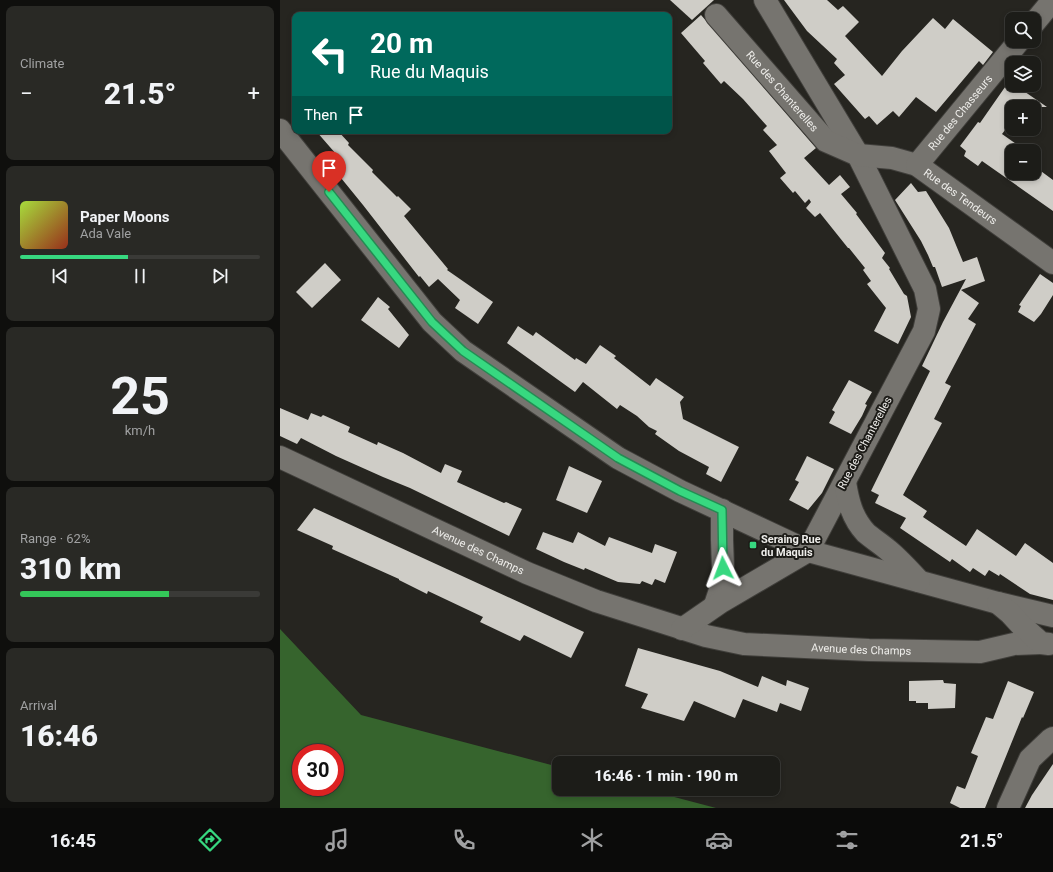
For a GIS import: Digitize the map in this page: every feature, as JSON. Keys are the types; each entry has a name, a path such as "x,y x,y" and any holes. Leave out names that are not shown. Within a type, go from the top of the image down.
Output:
{"street":[{"name":"Rue des Chanterelles","path":"765,0 858,155 925,289 929,308 924,331 808,551"},
{"path":"1041,15 1053,0"},
{"name":"Rue des Chanterelles","path":"716,15 826,141 858,155"},
{"name":"Rue des Chasseurs","path":"917,165 1014,48"},
{"path":"280,130 432,322 463,351 618,458 680,491 808,551 998,603 1053,616"},
{"name":"Rue des Tendeurs","path":"858,155 892,158 917,165 1053,263"},
{"name":"Avenue des Champs","path":"280,456 527,573 596,601 706,636 744,644 869,650 980,652 1002,646 1018,644 1047,644"},
{"path":"845,482 847,498 851,511 858,524 866,533 888,550 920,582"},
{"path":"715,606 723,576 722,510"},
{"path":"682,629 715,606 808,551"},
{"path":"998,603 1021,625 1047,644"},
{"path":"998,603 1007,615 1012,628 1008,640 1002,646"},
{"path":"1008,808 1030,759 1053,738"}],"green space":[{"path":"280,629 361,715 552,765 552,796 671,796 716,808 280,808"}],"building":[{"path":"670,0 714,0 692,20"},
{"path":"784,0 827,0 838,10 843,6 859,22 845,36 882,76 902,51 933,18 945,29 953,19 993,52 983,65 979,61 936,112 916,97 899,117 893,111 877,125 869,116 865,119 834,84 845,75 834,63 837,59 807,31"},
{"path":"701,15 816,148 804,158 829,185 840,175 850,187 841,194 857,213 856,214 885,253 882,258 890,268 889,269 904,294 907,296 911,317 898,344 874,331 886,308 867,284 871,281 863,270 865,268 820,213 815,217 806,208 811,202 809,199 805,203 795,191 793,193 780,178 786,173 769,151 777,145 763,130 767,126 743,99 724,81 721,84 703,63 705,61 681,33"},
{"path":"1005,87 1005,92 1025,92 1037,100 1005,100 1005,130 1002,134 1016,144 1005,144 1005,177 982,161 978,166 964,156 966,151 960,146 978,122 980,123"},
{"path":"1041,103 1047,107 1041,107"},
{"path":"319,134 341,134 349,143 348,145 373,170 372,172 411,209 404,216 448,269 447,270 493,302 478,324 455,308 460,300 438,279 429,287 420,276 419,277 328,162 336,154"},
{"path":"1041,171 1053,180 1053,211 1009,180 1041,180"},
{"path":"911,183 918,192 926,191 949,228 963,262 977,257 985,281 961,290 979,303 968,319 976,324 945,383 951,386 934,419 942,423 903,495 927,511 923,517 966,546 977,529 1016,556 1025,543 1053,563 1053,600 1030,594 1000,574 999,576 989,570 985,576 973,568 970,572 952,559 950,562 900,528 906,518 875,503 879,495 871,491 930,371 922,366 966,279 942,287 935,267 933,267 921,241 895,200"},
{"path":"325,263 341,280 312,308 296,292"},
{"path":"1040,274 1053,283 1053,295 1034,322 1018,312 1021,306 1019,305"},
{"path":"378,297 390,307 388,309 409,335 399,348 361,320"},
{"path":"518,326 533,336 536,332 575,360 576,358 586,364 600,345 616,356 614,358 650,386 656,378 684,397 680,402 683,419 739,447 721,482 706,474 709,467 679,451 655,434 657,431 649,427 637,416 620,405 617,409 583,382 575,392 507,343"},
{"path":"849,380 872,392 865,404 867,405 862,416 851,434 829,423 835,412 832,410"},
{"path":"280,408 308,420 311,413 321,417 323,415 350,427 348,432 377,445 378,442 403,453 441,473 445,464 462,471 457,482 504,503 506,502 522,509 509,536 410,488 336,456 301,438 297,444 280,436"},
{"path":"807,456 834,469 822,493 808,510 789,500 799,482 795,480"},
{"path":"569,466 602,481 587,513 556,500"},
{"path":"314,508 584,632 571,658 524,635 520,641 480,622 483,617 428,591 427,594 399,579 332,549 333,546 297,530"},
{"path":"543,532 573,543 578,532 605,546 609,537 652,553 655,544 677,552 665,583 655,579 652,585 642,581 640,584 618,582 585,568 584,570 564,562 536,549"},
{"path":"638,648 720,671 758,687 762,676 786,686 787,680 809,688 801,711 780,703 777,712 743,699 735,718 694,701 684,721 641,708 648,694 625,686"},
{"path":"943,680 944,683 956,684 955,708 928,709 928,703 916,703 916,701 909,701 909,681"},
{"path":"1008,681 1034,692 1023,718 1022,717 985,808 960,808 950,803 957,786 965,789 978,756 971,753 986,717 993,719"},
{"path":"1053,764 1053,808 1025,808 1032,795"}],"place":[{"name":"Seraing Rue du Maquis","path":"753,545"}],"route":[{"path":"329,192 432,322 463,351 618,458 680,491 722,510 723,568"}]}
